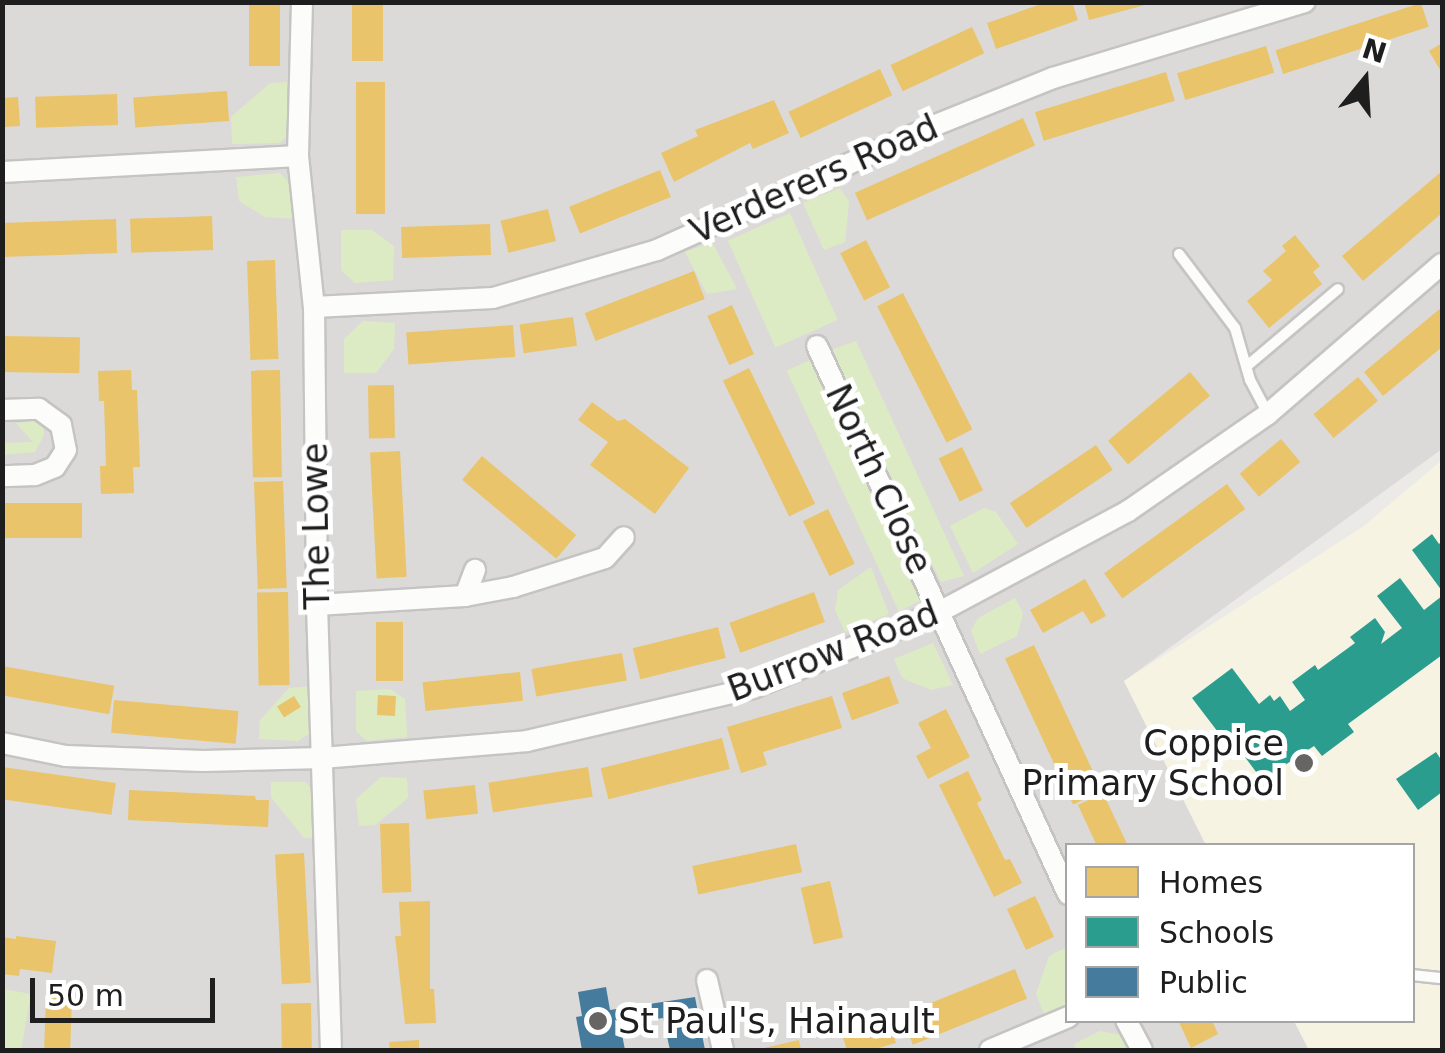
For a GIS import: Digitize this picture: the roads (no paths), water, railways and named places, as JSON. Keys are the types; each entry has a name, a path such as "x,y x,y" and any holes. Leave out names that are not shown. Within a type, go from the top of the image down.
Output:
{"street":[{"name":"The Lowe","path":"302,2 298,156 314,307 317,605 331,1050"},
{"name":"Verderers Road","path":"314,307 493,298 657,250 928,128 1053,78 1305,2"},
{"path":"2,172 298,156"},
{"name":"Burrow Road","path":"2,742 66,756 203,761 322,758 527,741 753,688 941,611 1128,511 1268,414 1442,264"},
{"name":"North Close","path":"818,346 1065,887"},
{"path":"2,410 40,410 62,425 66,450 55,468 34,475 2,476"},
{"path":"317,605 464,596 514,587 605,558 624,537"},
{"path":"464,596 475,570"},
{"path":"707,980 723,1050"},
{"path":"990,1050 1065,1018"},
{"path":"1128,1023 1142,1050"}],"lane":[{"path":"1179,254 1235,328 1246,366 1268,414"},
{"path":"1246,366 1338,289"},
{"path":"1415,974 1442,978"}],"place":[{"name":"Coppice Primary School","path":"1304,763"},
{"name":"St Paul's, Hainault","path":"598,1021"}]}
